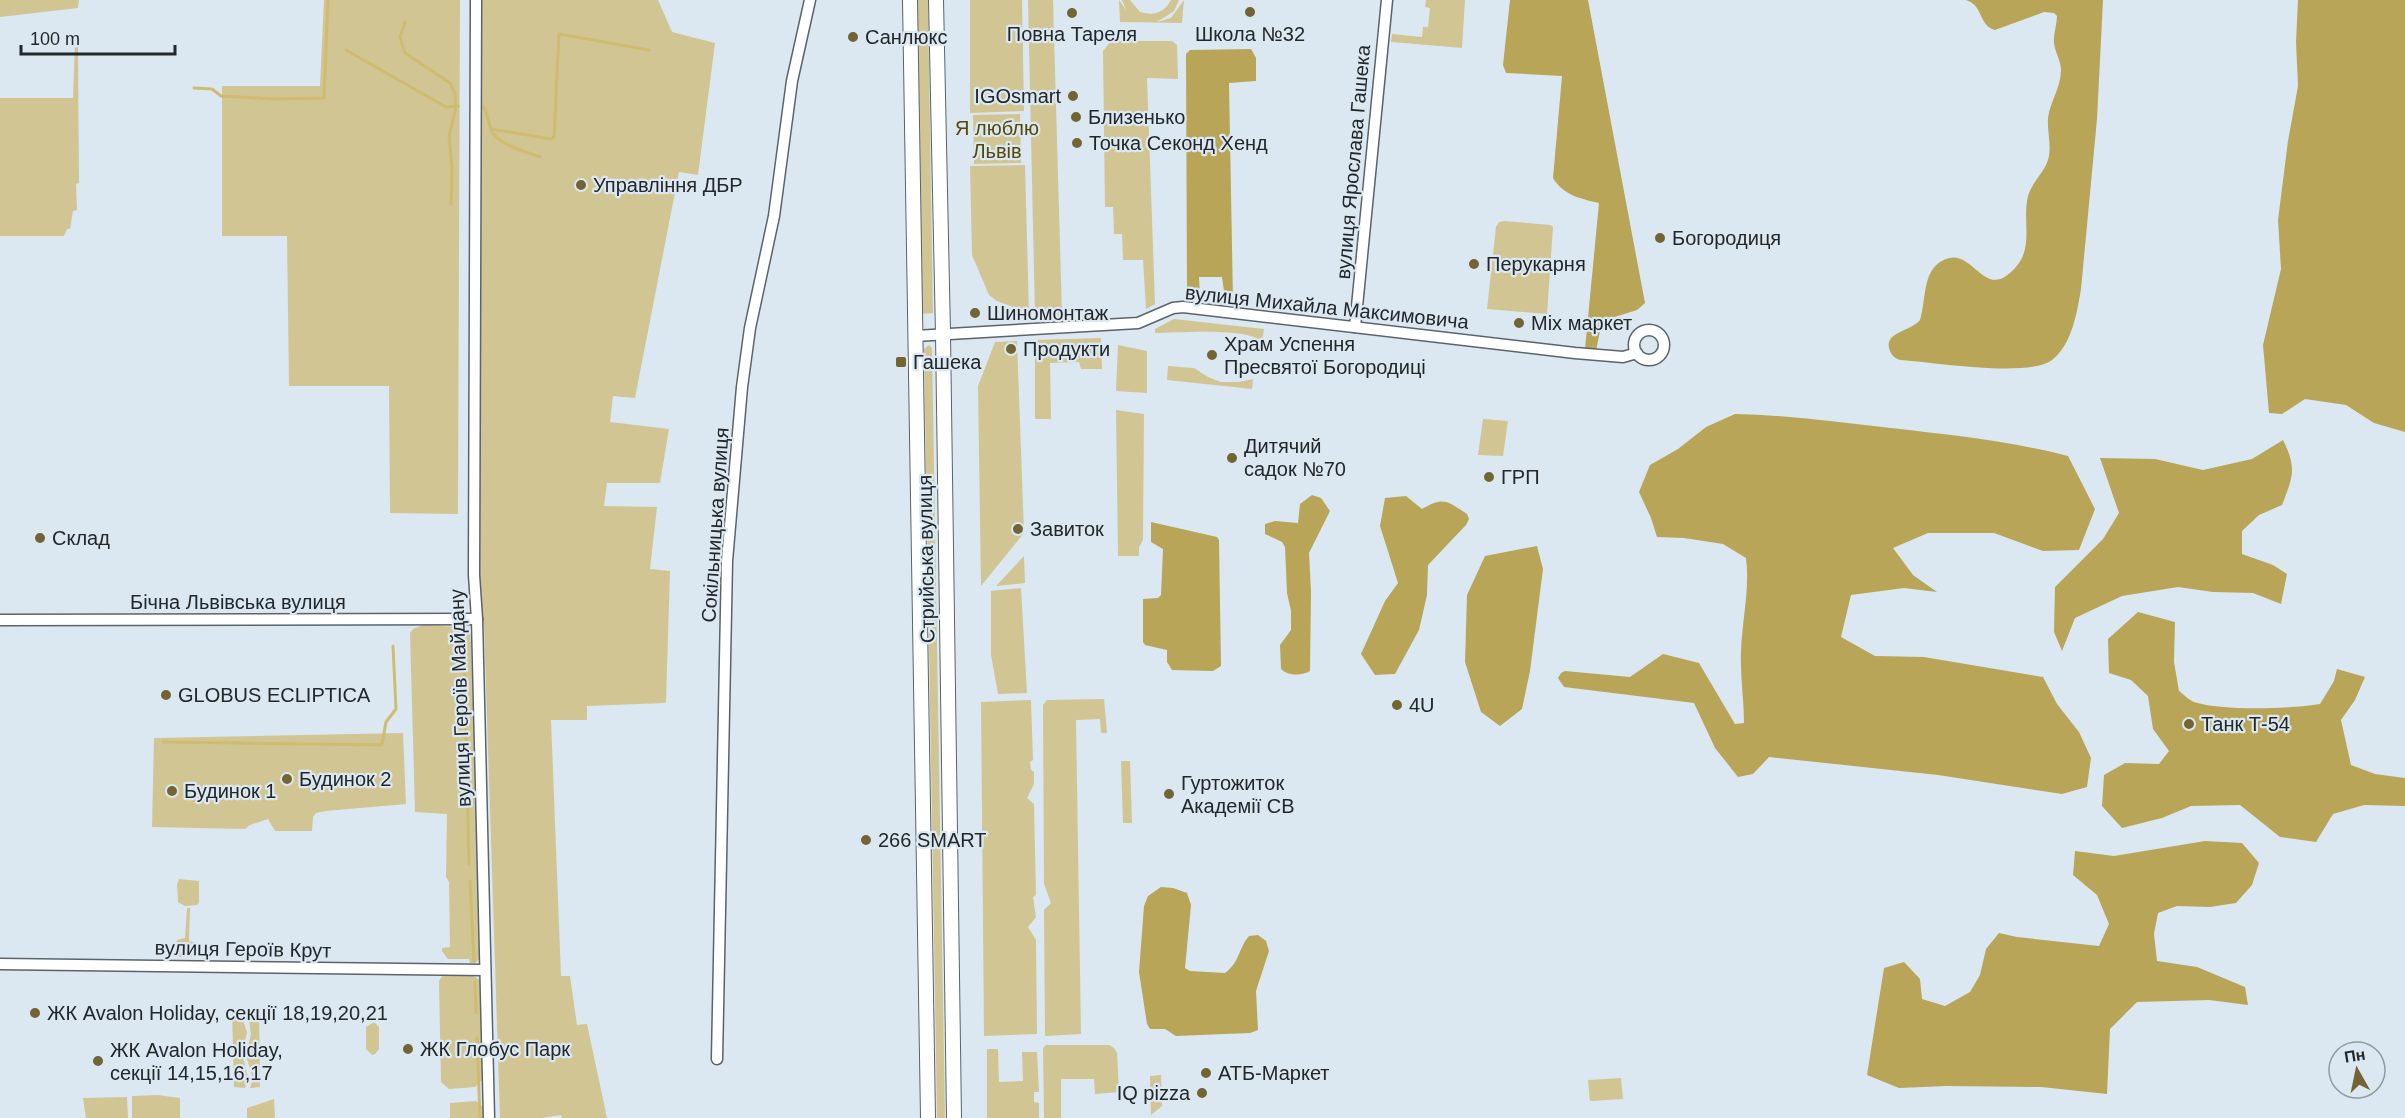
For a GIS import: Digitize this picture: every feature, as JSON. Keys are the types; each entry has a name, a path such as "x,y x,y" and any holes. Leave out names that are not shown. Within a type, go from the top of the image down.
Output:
{"main road":[{"name":"Стрийська вулиця","path":"910,0 928,1118"},
{"name":"Стрийська вулиця","path":"936,0 954,1118"}],"street":[{"name":"вулиця Героїв Майдану","path":"476,0 474,575 489,1118"},
{"name":"Сокільницька вулиця","path":"717,1059 727,561 741,397 750,328 774,216 792,81 810,0"},
{"name":"вулиця Ярослава Гашека","path":"1355,327 1387,0"},
{"name":"вулиця Михайла Максимовича","path":"915,336 1137,323 1173,308 1183,307 1575,353 1623,357 1637,353"},
{"name":"Бічна Львівська вулиця","path":"0,620 477,619"},
{"name":"вулиця Героїв Крут","path":"0,964 485,970"}],"green space":[{"path":"0,0 79,0 78,8 0,17"},
{"path":"324,0 460,0 458,514 390,513 389,386 289,386 287,236 222,236 222,86 320,86"},
{"path":"480,0 658,0 672,32 715,43 698,175 679,172 635,398 613,396 610,422 669,429 660,483 607,483 604,506 657,507 650,569 670,571 666,701 665,703 587,706 587,720 551,720 561,976 570,976 577,1025 587,1024 607,1118 562,1118 561,1115 542,1118 500,1118 484,625 480,625"},
{"path":"917,0 928,0 933,313 922,314"},
{"path":"970,0 1022,0 1024,111 970,113"},
{"path":"1028,0 1053,0 1062,315 1035,317"},
{"path":"1119,0 1126,10 1122,0 1130,0 1140,12 1150,14 1162,11 1171,0 1179,0 1174,11 1157,22 1171,18 1184,0 1182,23 1120,22"},
{"path":"1426,0 1465,0 1462,48 1391,42 1392,34 1422,37 1423,27 1428,27 1430,8 1425,7"},
{"path":"75,41 78,46 79,183 76,184 77,210 73,211 70,229 67,229 64,236 0,236 0,98 73,98"},
{"path":"1111,41 1172,41 1177,45 1178,79 1147,78 1155,304 1146,309 1143,260 1123,260 1122,234 1114,234 1113,207 1105,207 1103,51"},
{"name":"Я люблю Львів","path":"1020,114 1021,163 974,164 973,115"},
{"path":"1025,165 1029,313 997,301 989,295 972,255 970,166"},
{"path":"1499,222 1553,227 1547,314 1487,309 1496,227"},
{"path":"1174,319 1264,329 1262,342 1243,334 1155,333 1155,329"},
{"path":"1101,338 1102,369 1081,369 1079,362 1050,363 1051,419 1035,419 1035,340"},
{"path":"1017,341 1024,533 981,586 978,386 995,342"},
{"path":"929,345 932,348 945,1118 937,1118 924,349"},
{"path":"1118,345 1147,351 1147,393 1116,391"},
{"path":"1168,366 1194,368 1221,382 1253,379 1252,389 1167,380"},
{"path":"1116,410 1144,414 1143,540 1139,547 1139,556 1118,556"},
{"path":"1483,419 1508,421 1503,456 1478,455"},
{"path":"1024,556 1025,583 996,586"},
{"path":"1021,588 1027,693 998,694 991,655 991,591"},
{"path":"423,625 461,627 470,635 481,956 476,963 470,963 469,959 448,959 442,951 442,948 450,947 449,882 446,877 447,814 415,812 410,633 413,629"},
{"path":"1104,699 1107,733 1101,733 1100,719 1076,720 1081,1034 1045,1036 1044,910 1051,903 1044,884 1043,705 1047,700"},
{"path":"1031,700 1033,760 1030,762 1031,770 1034,772 1034,784 1027,798 1034,804 1036,895 1033,897 1036,917 1028,927 1036,940 1037,1034 984,1036 981,702"},
{"path":"403,733 406,804 316,813 313,817 312,831 275,831 268,819 245,829 152,827 154,738"},
{"path":"1121,761 1130,761 1132,823 1123,823"},
{"path":"179,879 199,881 197,905 185,906 178,902"},
{"path":"187,908 190,908 189,941 196,943 197,949 192,957 180,957 176,952 177,940 185,938"},
{"path":"443,975 469,975 481,982 483,1079 475,1087 449,1089 441,1082 439,981"},
{"path":"247,1008 259,1008 260,1087 250,1088 253,1079 246,1055 251,1034"},
{"path":"239,1009 247,1032 242,1053 248,1078 245,1088 234,1087 232,1010"},
{"path":"374,1022 379,1027 379,1049 372,1055 366,1049 366,1027"},
{"path":"1046,1045 1109,1045 1114,1048 1117,1053 1119,1092 1095,1094 1094,1079 1061,1079 1061,1118 1044,1118 1043,1048"},
{"path":"987,1049 998,1049 999,1082 1023,1081 1022,1052 1037,1052 1039,1092 1034,1092 1034,1102 1039,1103 1039,1118 987,1118"},
{"path":"1161,1075 1162,1106 1151,1115 1150,1076"},
{"path":"1621,1078 1623,1099 1590,1101 1588,1080"},
{"path":"158,1095 180,1098 180,1118 132,1118 132,1096"},
{"path":"127,1097 128,1118 86,1118 83,1098"},
{"path":"274,1099 275,1118 247,1118 247,1108"},
{"path":"476,1101 486,1110 486,1118 450,1118 450,1103"}],"shaded area":[{"path":"1510,0 1588,0 1645,303 1637,310 1602,321 1596,351 1585,349 1599,203 1567,192 1553,178 1562,76 1506,73 1503,65"},
{"path":"1966,0 2103,0 2097,119 2078,308 2069,337 2059,354 2040,365 2023,368 1956,366 1900,360 1895,358 1890,351 1890,340 1920,320 1929,275 1940,262 1949,258 1957,258 1984,276 1998,280 2016,267 2025,248 2028,196 2048,160 2050,150 2048,118 2061,70 2054,43 2057,16 2054,13 2044,12 1995,30 1986,24 1976,7"},
{"path":"2298,0 2405,0 2405,432 2374,423 2346,405 2305,399 2282,414 2269,413 2263,345 2281,269 2278,220 2298,86 2296,42"},
{"path":"1251,49 1256,58 1256,81 1229,83 1233,301 1225,299 1222,277 1199,277 1200,296 1189,297 1187,291 1186,54 1190,50"},
{"path":"1735,414 1813,419 1958,436 2024,446 2068,456 2095,509 2079,550 2043,551 1994,533 1928,533 1893,548 1913,575 1937,592 1904,588 1851,595 1841,637 1875,656 1924,657 2043,677 2057,704 2079,732 2091,758 2087,787 2062,794 1938,775 1769,757 1753,774 1738,777 1715,748 1694,703 1564,687 1558,678 1565,671 1630,677 1663,654 1699,663 1735,724 1744,723 1741,661 1747,581 1746,558 1723,544 1684,538 1657,537 1639,492 1650,465 1678,449 1706,427"},
{"path":"2283,440 2292,465 2292,472 2282,505 2259,515 2242,531 2242,554 2273,565 2287,574 2281,604 2253,593 2213,592 2178,587 2122,596 2075,618 2062,651 2054,632 2055,587 2103,539 2119,513 2100,458 2155,459 2203,470 2252,459"},
{"path":"1312,495 1321,498 1330,511 1309,553 1310,671 1295,674 1281,669 1280,645 1291,630 1285,547 1282,542 1265,534 1265,524 1275,521 1298,523 1300,504"},
{"path":"1406,496 1422,509 1436,502 1450,503 1467,514 1469,519 1428,565 1427,595 1419,630 1395,674 1375,675 1361,654 1385,601 1398,583 1380,526 1385,498"},
{"path":"1151,522 1217,537 1219,540 1221,666 1213,671 1172,670 1167,662 1167,650 1145,645 1143,642 1143,599 1158,598 1161,595 1163,549 1151,542"},
{"path":"1537,546 1543,569 1530,671 1522,709 1500,726 1481,712 1465,662 1467,595 1485,556"},
{"path":"2138,612 2175,622 2174,662 2179,691 2194,702 2221,707 2256,708 2320,704 2334,681 2337,669 2365,677 2355,700 2341,720 2351,765 2375,774 2405,778 2405,806 2364,805 2333,814 2316,842 2280,837 2240,805 2191,806 2162,818 2122,828 2102,806 2104,775 2125,763 2159,764 2169,751 2153,729 2148,696 2131,680 2109,673 2108,639"},
{"path":"2205,841 2242,843 2259,863 2252,885 2236,903 2210,907 2177,906 2158,913 2154,934 2157,961 2197,967 2245,987 2248,1005 2209,1000 2137,1002 2110,1029 2107,1094 2041,1087 1899,1088 1867,1075 1884,968 1904,962 1920,979 1922,999 1945,1006 1970,992 1980,975 1986,949 1999,933 2099,946 2109,924 2097,895 2073,875 2075,851 2114,856"},
{"path":"1161,887 1187,893 1191,905 1185,968 1190,971 1225,973 1234,964 1249,936 1258,935 1266,941 1269,951 1256,991 1258,1030 1250,1033 1176,1036 1165,1029 1150,1029 1147,1024 1139,972 1144,906 1148,896"}],"waterway":[{"path":"194,88 212,89 221,96 275,99 324,98 328,0"},
{"path":"405,22 400,37 405,53 450,83 455,94 456,107 449,136 452,169 451,204"},
{"path":"481,106 485,109 491,129 551,139 554,137 559,34 649,50"},
{"path":"346,50 446,107 458,106"},
{"path":"491,129 494,135 505,143 540,157"},
{"path":"464,640 469,864"},
{"path":"163,742 382,745 386,722 396,709 393,646"},
{"path":"470,881 474,961"},
{"path":"475,982 476,1013"},
{"path":"477,1038 480,1118"}],"place":[{"name":"Школа №32","path":"1250,12"},
{"name":"Повна Тареля","path":"1072,13"},
{"name":"Санлюкс","path":"853,37"},
{"name":"IGOsmart","path":"1073,96"},
{"name":"Близенько","path":"1076,117"},
{"name":"Точка Секонд Хенд","path":"1077,143"},
{"name":"Управління ДБР","path":"581,185"},
{"name":"Богородиця","path":"1660,238"},
{"name":"Перукарня","path":"1474,264"},
{"name":"Шиномонтаж","path":"975,313"},
{"name":"Mix маркет","path":"1519,323"},
{"name":"Продукти","path":"1011,349"},
{"name":"Храм Успення Пресвятої Богородиці","path":"1212,355"},
{"name":"Гашека","path":"901,362"},
{"name":"Дитячий садок №70","path":"1232,458"},
{"name":"ГРП","path":"1489,477"},
{"name":"Завиток","path":"1018,529"},
{"name":"Склад","path":"40,538"},
{"name":"GLOBUS ECLIPTICA","path":"166,695"},
{"name":"4U","path":"1397,705"},
{"name":"Танк Т-54","path":"2189,724"},
{"name":"Будинок 2","path":"287,779"},
{"name":"Будинок 1","path":"172,791"},
{"name":"Гуртожиток Академії СВ","path":"1169,794"},
{"name":"266 SMART","path":"866,840"},
{"name":"ЖК Avalon Holiday, секції 18,19,20,21","path":"35,1013"},
{"name":"ЖК Глобус Парк","path":"408,1049"},
{"name":"ЖК Avalon Holiday, секції 14,15,16,17","path":"98,1061"},
{"name":"АТБ-Маркет","path":"1206,1073"},
{"name":"IQ pizza","path":"1202,1093"}]}
